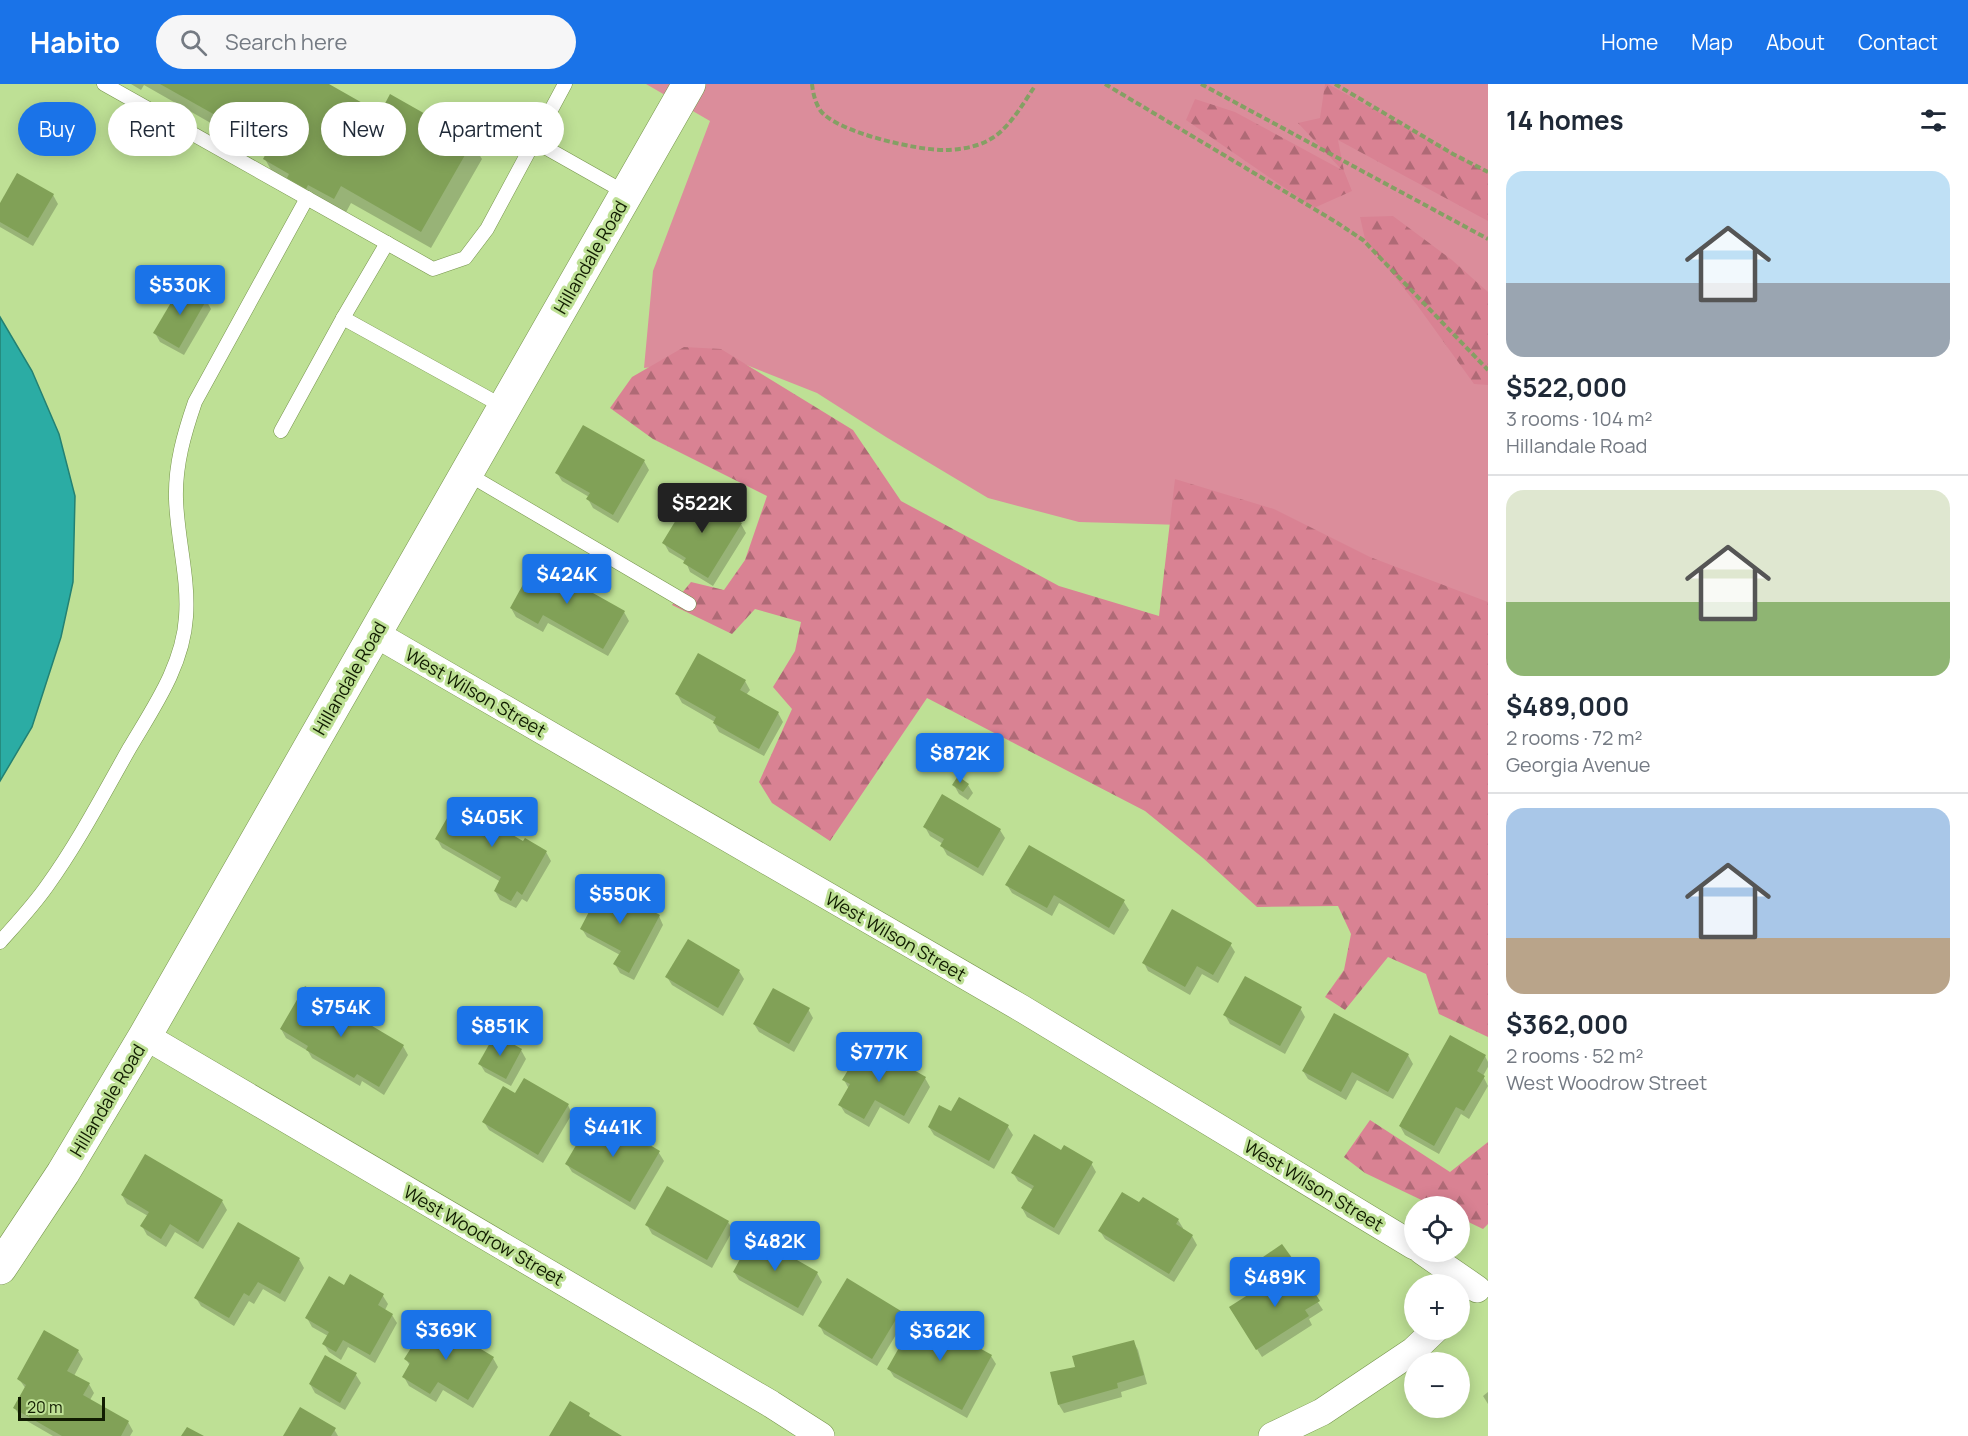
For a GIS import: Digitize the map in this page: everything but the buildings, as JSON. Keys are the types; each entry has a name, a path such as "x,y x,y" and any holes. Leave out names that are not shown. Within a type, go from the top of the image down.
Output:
{"main road":[{"name":"Hillandale Road","path":"0,1268 63,1173 145,1036 689,84"}],"street":[{"name":"West Wilson Street","path":"374,633 1021,1008 1404,1240"},
{"name":"West Woodrow Street","path":"145,1036 771,1404 821,1436"},
{"path":"1437,1262 1475,1290"},
{"path":"1272,1436 1322,1413 1413,1351 1424,1340"}],"lane":[{"path":"104,84 433,269 465,258 487,229 526,156"},
{"path":"555,102 565,84"},
{"path":"561,156 627,193"},
{"path":"0,942 47,886 85,826 167,683 182,647 186,616 185,579 176,499 178,457 195,402 307,198"},
{"path":"281,431 387,243"},
{"path":"343,318 504,407"},
{"path":"466,472 689,604"}],"path":[{"path":"812,84 813,94 821,112 851,130 891,142 945,150 987,141 1006,127 1035,86"},
{"path":"1105,84 1363,240 1488,370"},
{"path":"1201,84 1488,239"},
{"path":"1335,84 1453,154 1488,172"}],"shaded area":[{"path":"646,84 1488,84 1488,626 1251,527 1079,522 988,498 817,393 729,358 644,368 653,271 710,121"}],"green space":[{"path":"1325,84 1488,173 1488,221 1338,140 1344,171 1352,191 1314,208 1186,120 1195,99 1235,112 1342,170 1298,123 1320,118"},
{"path":"1393,216 1452,260 1488,292 1488,385 1474,384 1417,305 1365,239 1360,217"},
{"path":"684,347 721,349 853,430 901,501 1059,586 1159,616 1175,479 1274,509 1370,557 1488,602 1488,1037 1439,1014 1426,974 1388,957 1345,1010 1325,997 1344,970 1351,934 1338,906 1257,907 1203,858 1145,811 927,698 830,841 772,803 759,782 792,709 773,687 795,651 801,622 755,609 732,634 672,605 691,582 724,590 745,560 767,496 653,439 610,408 632,377"},
{"path":"1370,1120 1450,1172 1488,1142 1488,1224 1483,1229 1470,1223 1470,1196 1413,1196 1365,1173 1344,1157"}],"water":[{"path":"0,317 32,371 59,434 75,496 73,582 61,637 32,727 0,781"}]}
